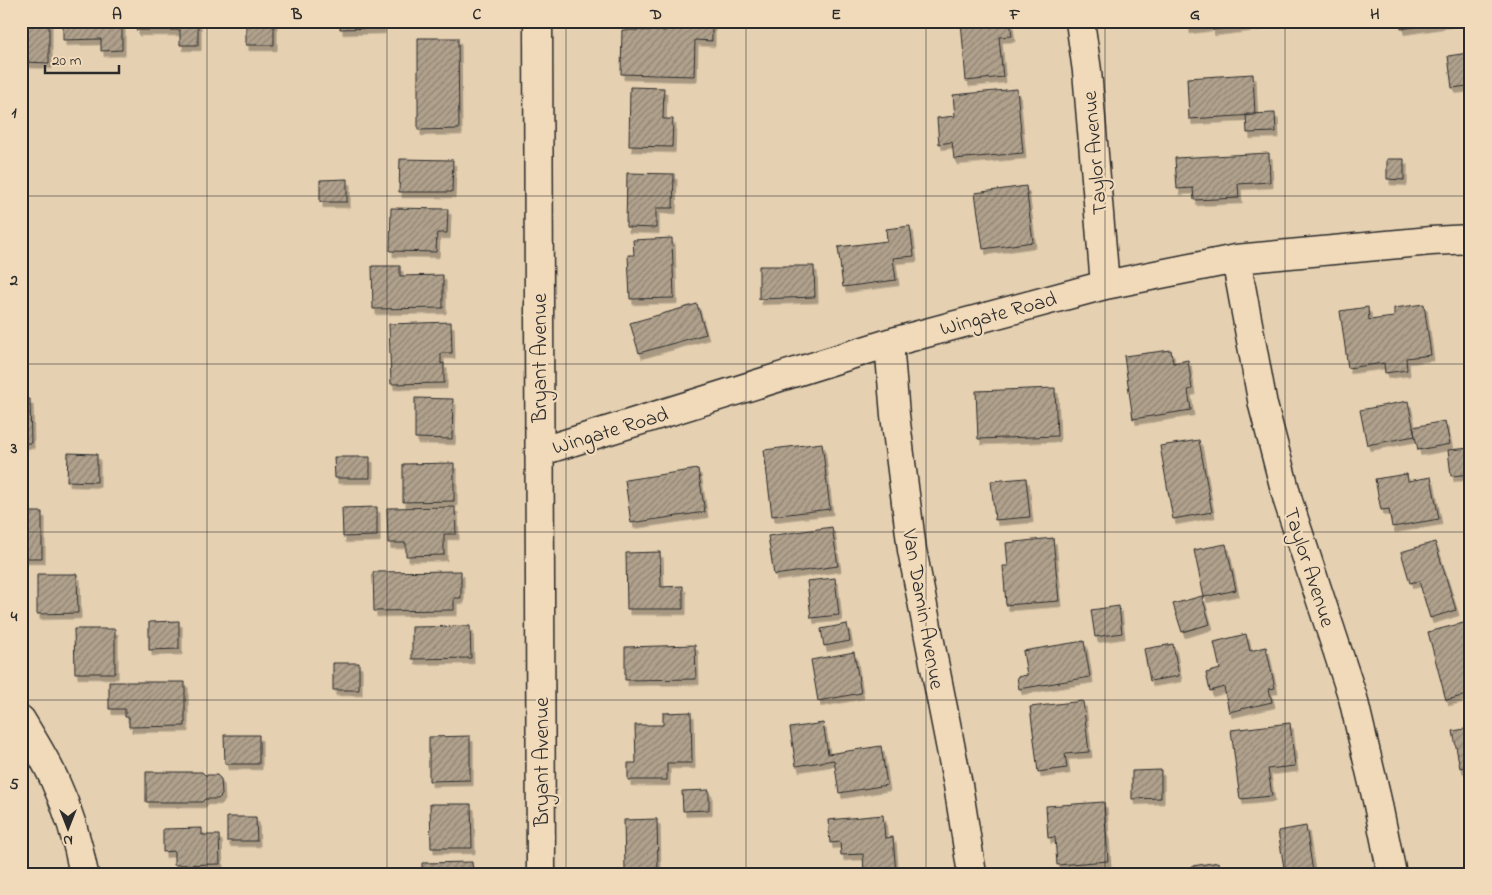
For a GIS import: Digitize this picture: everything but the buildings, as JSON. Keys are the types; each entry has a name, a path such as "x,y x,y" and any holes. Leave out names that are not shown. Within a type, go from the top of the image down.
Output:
{"street":[{"name":"Bryant Avenue","path":"538,21 541,874"},
{"name":"Taylor Avenue","path":"1080,21 1087,71 1105,284"},
{"name":"Wingate Road","path":"539,452 889,343 1105,284 1236,258 1471,239"},
{"name":"Taylor Avenue","path":"1236,258 1263,405 1291,510 1353,698 1378,800 1392,874"},
{"name":"Van Damin Avenue","path":"889,343 897,434 912,550 958,785 972,874"},
{"path":"21,720 62,796 79,846 84,874"}]}
